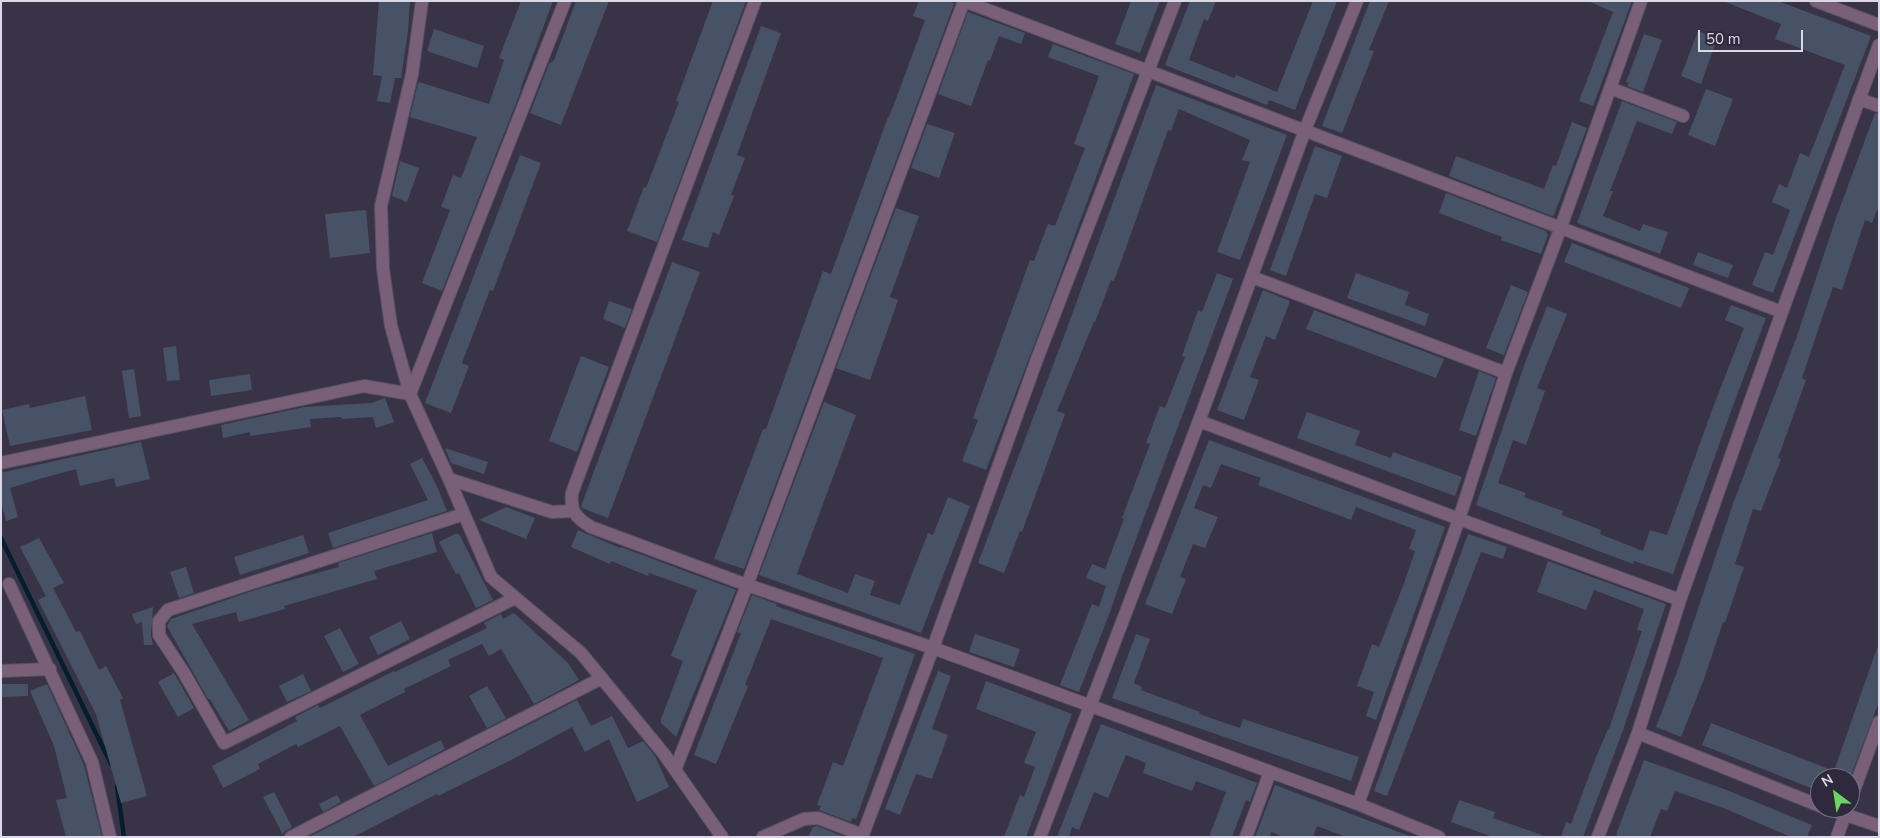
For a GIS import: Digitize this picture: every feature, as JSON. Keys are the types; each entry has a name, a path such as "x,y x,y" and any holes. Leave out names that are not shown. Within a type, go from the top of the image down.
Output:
{"street":[{"path":"422,1 410,83 381,206 383,270 391,326 410,394 491,578 581,654 675,770 722,837"},
{"path":"410,394 565,1"},
{"path":"755,1 572,493 571,504 578,520 591,527 747,585 933,648 1090,705 1358,804 1434,836"},
{"path":"675,770 747,585 964,1 1782,312"},
{"path":"763,837 804,819 818,818 863,836 1037,359 1175,1"},
{"path":"1040,837 1199,421 1305,130 1357,1"},
{"path":"1358,804 1459,520 1506,373 1561,227 1641,1"},
{"path":"1816,1 1879,25"},
{"path":"1598,837 1638,733 1680,600 1879,46"},
{"path":"1610,88 1684,116"},
{"path":"1859,99 1879,106"},
{"path":"1252,277 1506,373"},
{"path":"1,463 364,386 410,394"},
{"path":"1199,421 1459,520 1680,600"},
{"path":"449,479 552,512 573,511"},
{"path":"464,514 168,610 159,621 159,635 184,673 224,743 515,598"},
{"path":"9,584 92,762 110,837"},
{"path":"1,671 50,669"},
{"path":"291,837 602,678"},
{"path":"1860,774 1879,722"},
{"path":"1638,733 1810,802"},
{"path":"1246,837 1270,772"},
{"path":"1837,837 1844,818"},
{"path":"1860,818 1879,826"}],"building":[{"path":"379,1 410,1 401,78 395,78 390,103 377,101 382,76 373,75"},
{"path":"521,1 553,1 520,90 522,88 442,291 422,283 450,210 441,207 453,175 461,178 477,137 410,117 417,86 419,82 489,104 504,60 499,58"},
{"path":"576,1 609,1 561,125 530,113 549,64 554,60"},
{"path":"713,1 746,1 657,242 627,231 644,187 646,188 679,102 676,101"},
{"path":"919,1 947,1 954,3 744,569 714,559 763,429 766,429 823,271 831,274 902,83 925,20 913,16"},
{"path":"1131,1 1160,1 1140,53 1115,44"},
{"path":"1190,1 1216,1 1208,21 1204,19 1189,60 1234,78 1236,75 1277,92 1313,1 1337,1 1295,110 1269,100 1267,105 1165,65"},
{"path":"1370,1 1389,1 1369,50 1374,51 1342,133 1322,126"},
{"path":"1588,1 1632,1 1593,106 1579,101 1613,12"},
{"path":"1723,1 1778,1 1871,36 1773,293 1752,285 1765,252 1773,255 1790,210 1772,202 1779,184 1787,188 1800,153 1809,157 1845,65 1775,39 1781,24"},
{"path":"968,12 1025,33 1021,44 999,36 971,106 938,94"},
{"path":"761,26 781,33 737,155 745,158 731,195 734,196 719,235 713,232 708,248 682,240"},
{"path":"434,29 484,46 477,68 427,51"},
{"path":"1698,31 1717,39 1701,84 1681,76"},
{"path":"1644,34 1662,40 1643,92 1627,86 1629,83 1626,82"},
{"path":"1053,44 1134,74 1046,314 986,470 962,461 978,420 973,418 1030,260 1034,261 1048,224 1055,226 1085,148 1074,144 1099,76 1048,57"},
{"path":"1156,85 1287,135 1240,260 1217,252 1250,162 1242,160 1250,140 1179,109 1171,131 1168,130 1114,281 1111,280 1057,411 1065,414 1022,532 1020,531 1004,573 978,563"},
{"path":"1706,89 1733,99 1715,146 1688,135"},
{"path":"1622,101 1677,122 1672,134 1637,121 1610,191 1613,191 1603,216 1640,231 1643,224 1668,232 1660,254 1577,223"},
{"path":"1875,113 1879,114 1879,205 1872,223 1865,220 1842,290 1833,287 1802,378 1806,380 1778,458 1781,459 1761,511 1753,509 1735,564 1744,567 1725,623 1723,622 1704,679 1681,737 1656,727 1677,672 1734,501 1796,339 1836,218"},
{"path":"1572,122 1587,128 1552,216 1449,176 1456,156 1544,189 1553,165 1556,166"},
{"path":"927,124 955,133 939,178 911,168"},
{"path":"1315,146 1342,156 1327,198 1315,194 1286,276 1270,270"},
{"path":"520,155 541,163 493,291 490,290 462,363 469,366 451,413 425,403"},
{"path":"400,161 419,168 407,202 392,196"},
{"path":"1446,193 1546,231 1548,235 1541,254 1501,240 1502,237 1439,213"},
{"path":"896,208 919,216 890,297 898,300 870,380 836,368"},
{"path":"366,210 370,253 330,258 325,214"},
{"path":"1572,243 1689,288 1681,308 1564,262"},
{"path":"1698,252 1733,265 1728,278 1693,265"},
{"path":"672,262 700,272 608,518 581,506"},
{"path":"1217,273 1233,279 1079,692 1060,685 1092,604 1099,607 1106,586 1086,578 1092,564 1105,569 1150,444 1146,443 1160,406 1165,408 1185,357 1182,356 1198,310 1202,312"},
{"path":"1356,273 1409,292 1405,305 1429,314 1425,326 1347,298"},
{"path":"1511,285 1528,292 1504,355 1486,348"},
{"path":"1263,290 1290,301 1275,340 1266,336 1250,377 1259,380 1244,420 1217,410"},
{"path":"609,301 632,309 625,328 603,319"},
{"path":"1731,305 1766,318 1673,574 1634,561 1633,564 1476,505 1525,363 1547,306 1567,314 1537,388 1545,391 1526,445 1513,440 1498,483 1526,493 1524,497 1563,511 1562,515 1601,530 1600,534 1643,551 1650,530 1667,535 1744,328 1725,320"},
{"path":"1314,310 1444,359 1436,378 1306,329"},
{"path":"176,346 180,380 167,381 163,348"},
{"path":"581,356 609,367 577,452 549,441"},
{"path":"134,369 141,416 129,418 122,371"},
{"path":"1479,371 1496,378 1476,436 1459,430"},
{"path":"250,374 252,390 211,396 209,380"},
{"path":"85,396 92,430 10,446 2,410 29,404 30,408"},
{"path":"385,398 394,422 376,428 373,417 310,419 311,427 250,436 250,432 223,438 221,425 304,407 371,403"},
{"path":"824,402 856,415 797,574 848,593 855,574 875,581 870,595 900,605 928,533 933,535 948,497 970,506 921,633 759,575"},
{"path":"1307,412 1360,431 1355,445 1391,458 1393,452 1462,477 1455,496 1297,438"},
{"path":"1209,440 1445,527 1376,720 1366,716 1374,692 1357,686 1372,644 1379,647 1403,586 1415,551 1409,549 1416,530 1356,507 1351,520 1258,485 1261,478 1221,464 1211,488 1203,485 1194,508 1218,517 1205,548 1193,544 1180,577 1186,579 1172,614 1145,604"},
{"path":"141,442 150,479 116,487 114,478 80,486 76,469 36,480 10,488 18,517 6,521 1,502 1,471 5,472"},
{"path":"445,448 488,462 484,474 451,463"},
{"path":"422,458 436,484 447,511 333,548 328,533 428,500 410,464"},
{"path":"506,507 535,518 526,539 479,520"},
{"path":"578,530 620,548 736,590 676,737 661,723 661,719 683,661 671,656 697,590 649,573 648,576 611,561 610,564 571,547"},
{"path":"432,533 437,552 374,571 377,579 284,606 285,609 239,622 236,612 192,624 249,720 229,731 210,699 208,699 167,626 171,619 258,589 339,567 338,563"},
{"path":"459,534 493,600 476,608 459,573 456,574 439,542"},
{"path":"1468,534 1507,547 1503,559 1481,552 1387,796 1374,791"},
{"path":"303,535 309,553 240,575 234,557"},
{"path":"39,538 64,583 53,588 76,632 80,631 99,670 106,666 123,698 120,700 147,796 121,803 96,714 38,600 46,596 20,547"},
{"path":"1548,561 1666,604 1622,733 1583,837 1561,837 1566,822 1571,824 1596,757 1609,729 1642,631 1637,630 1644,609 1594,590 1586,610 1537,592"},
{"path":"186,567 194,593 179,598 170,572"},
{"path":"752,595 777,604 776,606 915,654 856,819 852,818 851,822 819,810 821,806 817,805 833,762 843,766 883,658 771,619 745,685 748,686 716,764 694,755 741,633 737,632"},
{"path":"153,607 151,635 153,645 144,645 142,622 136,624 132,614"},
{"path":"514,613 568,663 579,680 534,704 501,649 489,656 482,644 448,660 451,666 404,689 405,692 360,715 388,766 441,740 445,749 374,786 340,726 298,747 296,744 258,764 260,769 223,788 212,766 297,721 295,717 318,705 320,708 487,628 484,623 501,614 503,619"},
{"path":"401,621 410,639 378,655 369,637"},
{"path":"340,628 359,664 343,672 324,636"},
{"path":"975,634 1020,649 1014,667 969,652"},
{"path":"1136,634 1150,639 1134,683 1142,687 1141,690 1200,712 1199,714 1240,728 1243,719 1359,757 1351,781 1112,698"},
{"path":"1877,648 1879,648 1879,702 1854,768 1835,768"},
{"path":"938,671 951,676 932,729 948,735 932,779 916,774 900,815 885,809"},
{"path":"174,673 194,708 178,717 158,682"},
{"path":"303,674 311,691 287,702 279,686"},
{"path":"986,681 1072,714 1026,837 1004,837 1020,795 1024,797 1035,767 1024,763 1036,732 976,709"},
{"path":"1,684 28,684 28,696 1,697"},
{"path":"47,684 84,765 102,837 66,837 56,800 67,798 54,746 30,691"},
{"path":"487,686 506,718 487,728 469,696"},
{"path":"577,700 591,726 612,716 628,748 643,741 655,756 669,787 637,802 609,739 585,752 572,727 513,759 438,796 437,794 353,837 309,837"},
{"path":"1711,723 1826,768 1810,768 1810,788 1702,745"},
{"path":"1101,724 1257,783 1250,802 1246,800 1232,837 1209,837 1226,792 1196,781 1192,791 1143,773 1146,763 1126,755 1108,798 1094,792 1079,830 1072,827 1069,837 1057,837"},
{"path":"1644,760 1724,789 1812,825 1807,837 1791,837 1726,809 1675,791 1667,811 1661,809 1650,837 1622,837 1616,835"},
{"path":"1275,785 1409,836 1346,837 1317,826 1313,837 1284,837 1271,832 1270,837 1255,837"},
{"path":"274,792 292,827 284,832 283,835 263,797"},
{"path":"337,795 341,802 323,812 319,804"},
{"path":"1459,800 1495,812 1493,818 1542,835 1541,837 1493,837 1451,822"},
{"path":"817,826 845,837 808,837 813,827"}],"waterway":[{"path":"1,538 111,764"},
{"path":"117,786 124,837"}]}
